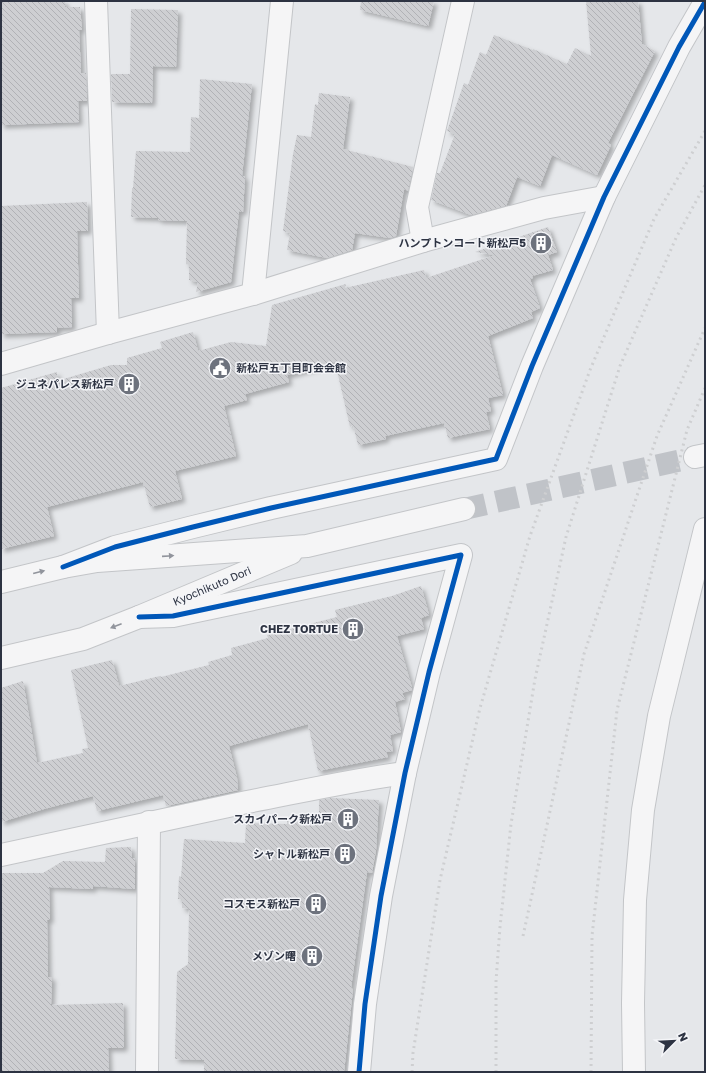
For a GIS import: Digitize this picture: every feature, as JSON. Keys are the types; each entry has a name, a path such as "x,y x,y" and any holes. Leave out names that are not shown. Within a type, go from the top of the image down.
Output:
{"street":[{"path":"96,1 108,333"},
{"path":"253,294 282,1"},
{"path":"423,241 417,207 463,1"},
{"path":"63,567 115,547 193,526 496,459 532,366 604,197 679,47 705,2"},
{"path":"1,364 108,333 253,294 423,241 544,208 604,197"},
{"path":"1,582 63,567 97,561 307,546 464,508"},
{"path":"634,1072 632,1003 635,900 643,810 659,716 705,529"},
{"name":"Kyochikuto Dori","path":"1,658 83,639 307,546"},
{"path":"139,617 173,616 461,555 429,672 405,773 380,896 365,1004 359,1072"},
{"path":"1,855 149,822 364,778 405,773"},
{"path":"147,1072 149,822"}],"building":[{"path":"1,1 65,1 65,7 80,7 82,30 79,30 81,73 86,73 87,101 78,101 79,122 1,125"},
{"path":"361,1 434,1 428,26 360,10"},
{"path":"586,1 638,1 642,44 655,51 608,143 611,145 597,175 552,155 540,186 517,177 506,206 471,215 431,200 437,173 440,173 455,134 447,131 464,83 468,85 480,52 486,55 494,35 533,49 567,64 575,48 591,56"},
{"path":"131,9 178,10 176,67 153,66 152,103 112,102 111,74 130,74"},
{"path":"200,79 252,84 242,176 245,176 243,212 239,211 231,282 196,292 198,282 189,280 189,265 186,264 187,221 131,217 136,151 190,152 191,117 199,118"},
{"path":"319,93 350,97 343,149 413,167 408,191 404,189 396,236 390,238 355,233 352,250 327,258 287,250 290,233 283,231 293,154 297,135 311,137 315,104 318,105"},
{"path":"87,202 88,231 77,231 79,298 71,298 72,327 57,328 57,332 1,334 1,206"},
{"path":"548,227 557,252 548,255 553,270 532,276 533,278 530,279 540,308 531,312 533,318 488,336 503,395 488,398 491,411 486,412 490,429 448,438 444,423 385,436 386,439 358,445 353,425 350,427 335,362 287,375 289,382 245,394 247,400 224,406 236,456 175,471 182,499 150,507 143,482 47,507 54,536 1,549 1,388 57,372 57,381 111,365 127,365 127,358 162,348 160,342 193,332 198,351 231,342 266,346 272,305 346,284 345,288 424,270 426,278 495,255 475,252"},
{"path":"421,586 429,615 421,618 424,629 397,636 412,690 402,693 405,699 395,702 401,732 390,735 393,751 386,752 388,757 318,771 308,724 229,746 237,778 238,790 166,806 163,795 97,811 93,796 1,822 1,688 23,681 37,763 83,753 82,749 88,748 71,670 112,660 119,686 161,677 209,665 208,662 232,655 231,648 268,638 267,635 337,617 335,610 392,596"},
{"path":"331,798 379,800 376,850 372,873 367,872 351,988 353,989 344,1072 204,1072 204,1060 175,1059 177,972 188,964 189,909 182,908 182,899 178,899 179,876 181,877 184,839 245,843 246,823 287,824 287,821 319,823 319,800"},
{"path":"131,847 132,858 135,859 135,889 93,886 93,889 49,887 50,920 47,920 48,977 52,977 51,1005 123,1003 124,1048 108,1048 109,1072 1,1072 2,873 43,873 63,861 105,862 106,848"}],"tunnel":[{"path":"464,509 695,457"}],"railway":[{"path":"412,1072 413,1053 440,880 480,708 530,536 590,370 654,219 705,131"},
{"path":"496,1072 496,981 511,824 535,679 566,537 620,366 676,238 705,185"},
{"path":"523,936 584,654 657,436 705,328"},
{"path":"591,1072 592,936 617,710 687,430 705,388"}],"cycle path":[{"path":"63,567 115,547 193,527 271,508 496,459 532,366 604,197 679,47 705,2"},
{"path":"139,617 173,616 461,555 429,672 405,773 381,896 365,1004 359,1072"}],"place":[{"name":"ハンプトンコート新松戸5","path":"541,243"},
{"name":"新松戸五丁目町会会館","path":"220,368"},
{"name":"ジュネパレス新松戸","path":"129,384"},
{"name":"CHEZ TORTUE","path":"353,629"},
{"name":"スカイパーク新松戸","path":"348,819"},
{"name":"シャトル新松戸","path":"345,854"},
{"name":"コスモス新松戸","path":"316,904"},
{"name":"メゾン曙","path":"312,956"}]}
